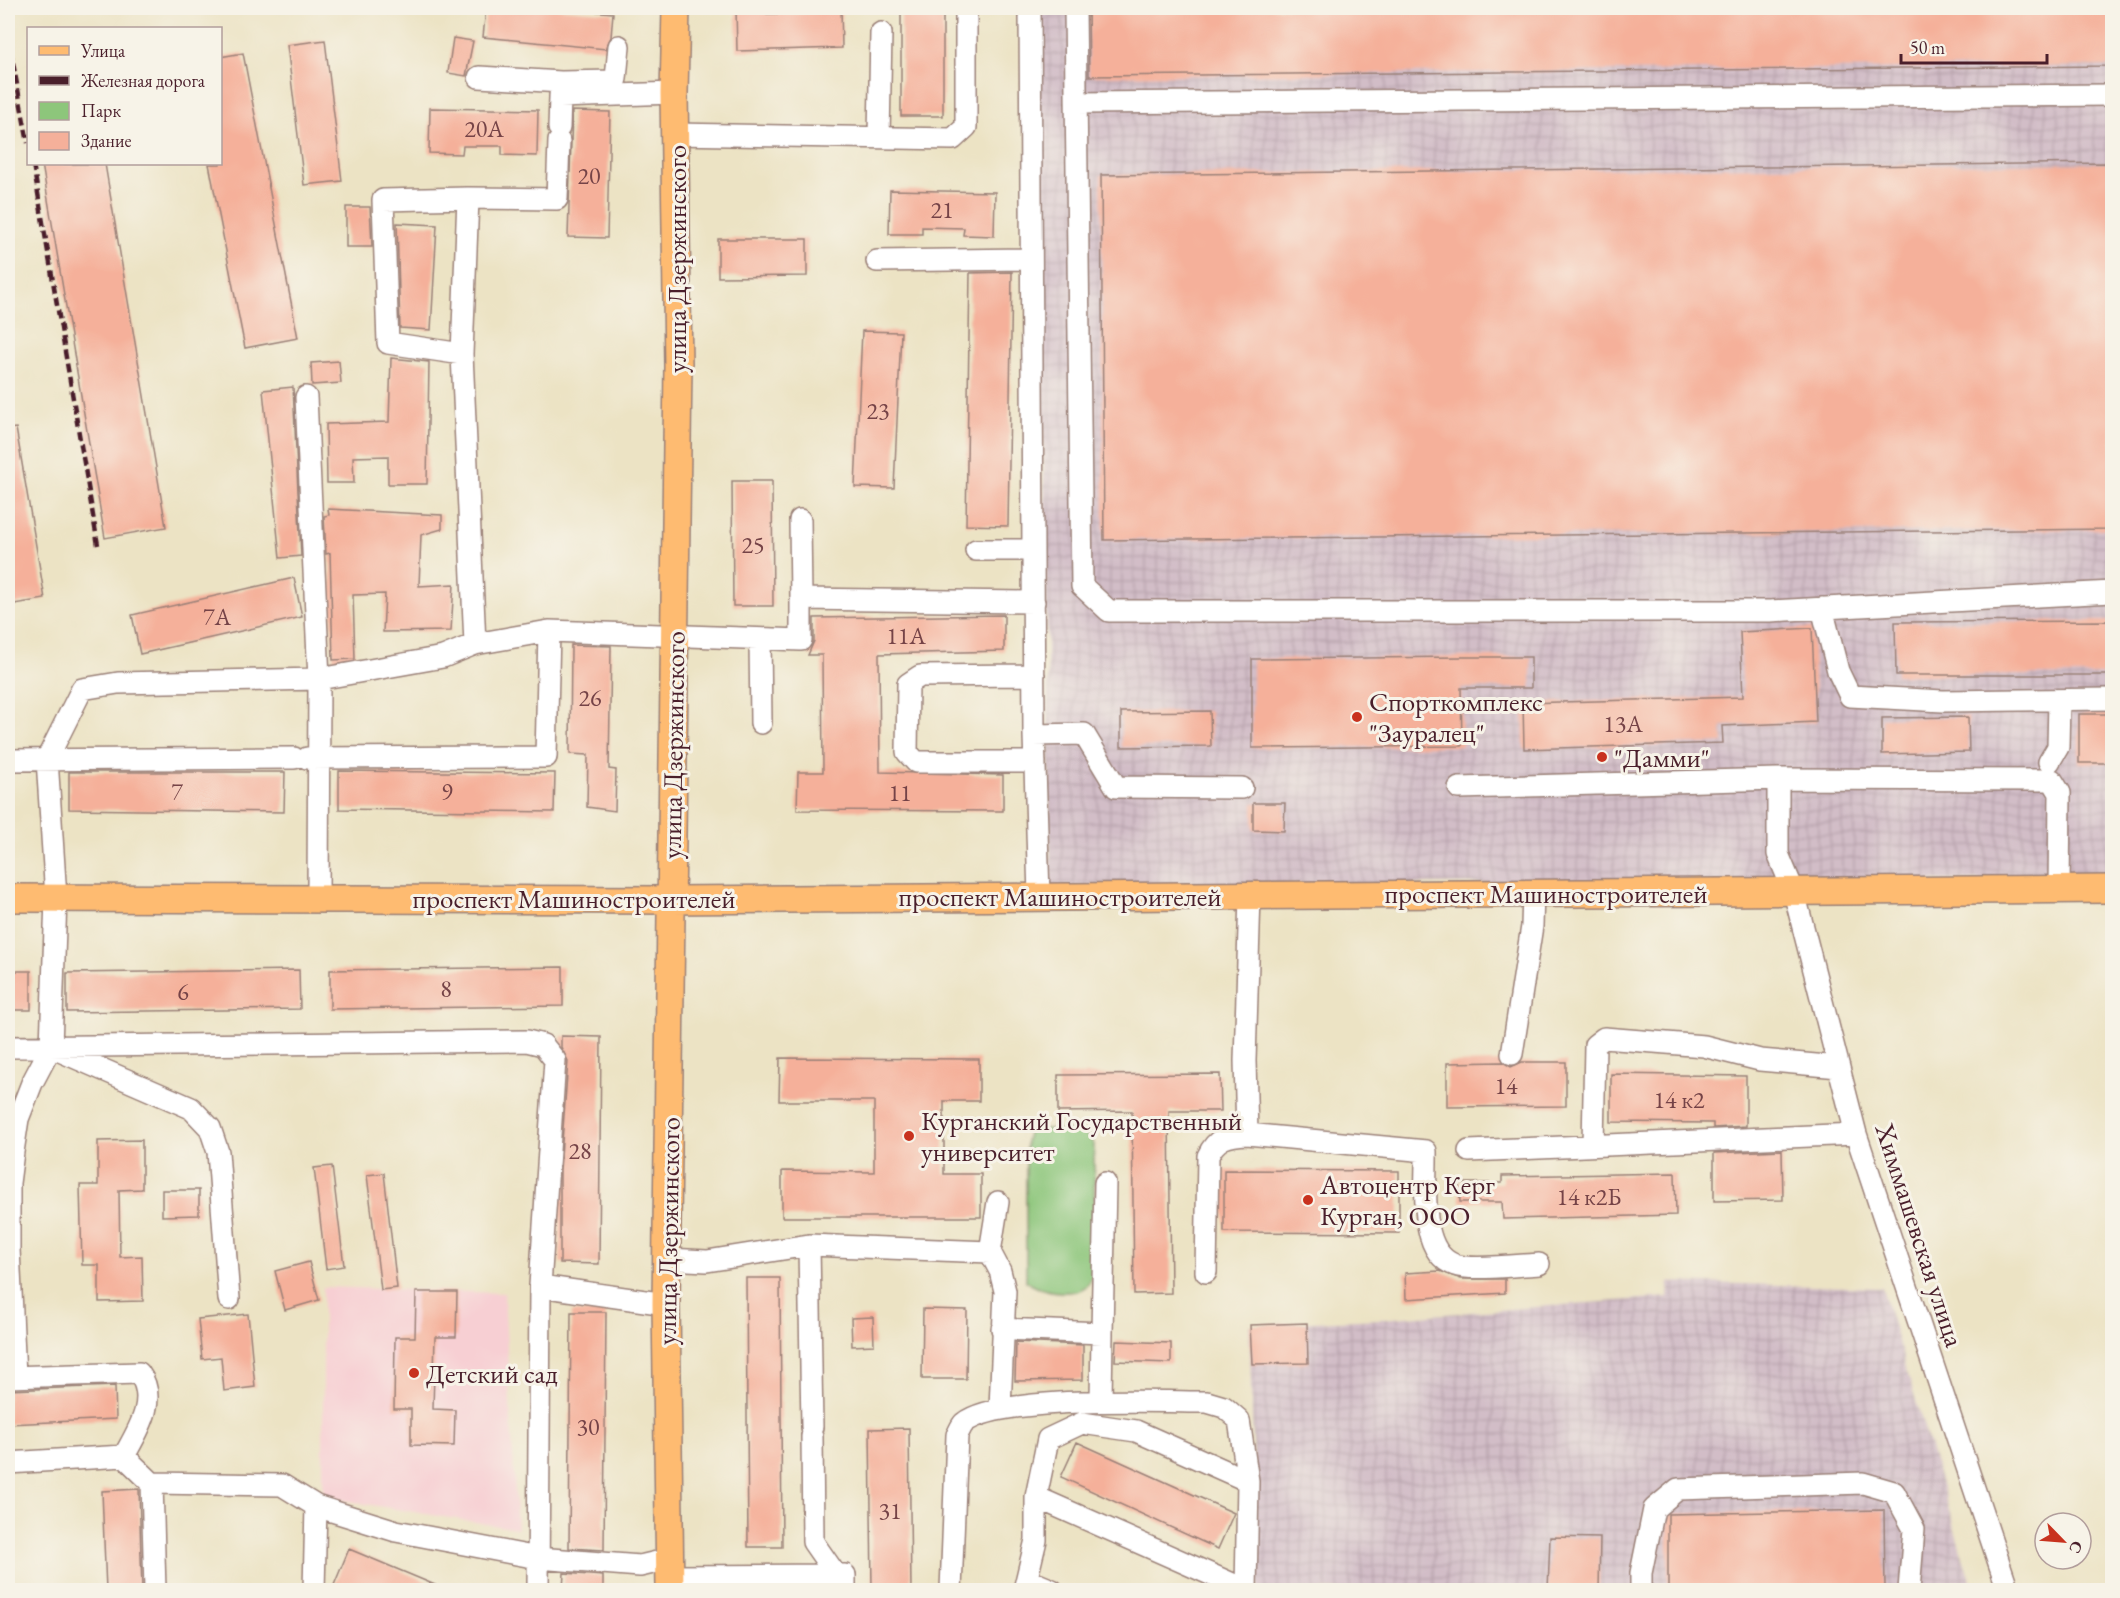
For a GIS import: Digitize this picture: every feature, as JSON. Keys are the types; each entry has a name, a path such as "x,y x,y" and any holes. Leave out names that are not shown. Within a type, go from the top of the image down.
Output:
{"main road":[{"name":"улица Дзержинского","path":"670,1575 666,1304 678,366 674,93 676,8"},
{"name":"проспект Машиностроителей","path":"8,898 671,900 2112,889"}],"street":[{"path":"675,134 952,139 966,127 966,8"},
{"path":"1030,8 1034,735 1039,896"},
{"path":"1075,8 1082,586 1109,611 1770,611 2112,592"},
{"path":"879,136 881,33"},
{"path":"560,90 614,81 620,46"},
{"path":"479,77 560,90 674,93"},
{"path":"462,354 388,343 383,200 557,199 560,90"},
{"path":"1076,103 2112,95"},
{"path":"468,198 462,354 475,644"},
{"path":"877,261 1030,259"},
{"path":"306,397 319,679 306,758 318,899"},
{"path":"124,1456 143,1421 148,1393 146,1382 139,1373 11,1376 9,1183 12,1152 18,1119 32,1083 51,1047 56,898 47,759 82,689 118,683 319,679 443,657 475,644 549,631 801,640 800,520"},
{"path":"976,550 1033,550"},
{"path":"801,599 1034,602"},
{"path":"1822,608 1838,671 1850,696 1943,701 2112,699"},
{"path":"8,760 546,757 549,631"},
{"path":"760,639 761,723"},
{"path":"1034,675 920,676 908,684 907,752 916,762 1035,762"},
{"path":"2049,762 2058,747 2059,701"},
{"path":"1034,735 1084,734 1116,787 1242,788"},
{"path":"1459,788 1778,779 2052,780 2060,793 2059,889"},
{"name":"Химмашевская улица","path":"1778,779 1778,854 1794,892 1856,1134 2008,1590"},
{"path":"1512,1054 1532,926 1533,893"},
{"path":"1246,1134 1245,1060 1250,895"},
{"path":"1593,1145 1595,1045 1604,1038 1704,1046 1760,1060 1839,1067"},
{"path":"8,1047 515,1041 543,1046 555,1060 540,1286 538,1590"},
{"path":"51,1047 191,1108 210,1128 218,1152 229,1299"},
{"path":"1206,1272 1208,1156 1214,1144 1228,1135 1246,1134 1426,1150 1430,1238 1438,1255 1456,1266 1539,1264"},
{"path":"1469,1151 1856,1134"},
{"path":"1101,1401 1106,1183"},
{"path":"998,1202 990,1252 1000,1271 1005,1291 1000,1408"},
{"path":"668,1259 707,1261 809,1245 990,1252"},
{"path":"809,1245 813,1542 841,1583"},
{"path":"540,1286 666,1304"},
{"path":"1002,1329 1102,1333"},
{"path":"951,1590 957,1435 963,1424 1000,1408 1101,1401 1207,1402 1224,1407 1239,1420 1248,1481 1246,1590 1036,1497"},
{"path":"1052,1590 1026,1585 1036,1540 1036,1497 1047,1439 1082,1423 1136,1431 1248,1481"},
{"path":"8,1463 124,1456 152,1482 282,1485 316,1506 396,1531 538,1558 640,1566 670,1575 732,1583 841,1583"},
{"path":"152,1482 155,1590"},
{"path":"1641,1590 1641,1573 1654,1509 1678,1489 1863,1483 1894,1492 1914,1529 1909,1590"},
{"path":"314,1590 316,1506"}],"shaded area":[{"path":"1036,8 2112,8 2112,879 1051,887"},
{"path":"1669,1282 1882,1288 1973,1590 1258,1590 1249,1325 1381,1319 1668,1297"},
{"path":"323,1287 504,1293 517,1529 323,1497"}],"green space":[{"path":"1034,1128 1084,1132 1094,1144 1095,1271 1085,1287 1072,1292 1046,1290 1026,1281 1026,1141 1028,1133"}],"building":[{"path":"486,8 557,8 613,13 611,37 606,49 483,37"},
{"path":"736,8 766,8 767,14 808,13 808,8 841,8 842,48 737,51"},
{"path":"901,8 943,8 943,116 901,116"},
{"path":"1088,8 2112,8 2112,66 1089,76"},
{"path":"453,38 473,41 466,76 448,73"},
{"path":"325,40 342,181 304,185 287,45"},
{"path":"243,53 298,338 245,348 209,165 222,165 222,57"},
{"path":"430,108 538,110 537,156 502,155 502,146 463,146 462,154 429,153"},
{"path":"572,111 610,112 607,238 568,237"},
{"path":"2112,163 2112,529 1104,540 1101,175"},
{"path":"42,165 105,165 166,527 105,538"},
{"path":"890,190 995,192 994,236 963,235 964,228 922,227 922,234 889,234"},
{"path":"346,207 370,207 372,247 346,247"},
{"path":"397,223 437,225 431,330 400,328"},
{"path":"718,239 807,239 807,276 718,277"},
{"path":"1012,272 1008,526 966,525 970,273"},
{"path":"862,331 901,332 894,488 855,487"},
{"path":"391,358 429,362 427,484 388,484 388,456 353,457 354,483 327,483 326,424 389,422"},
{"path":"339,361 341,383 312,385 311,363"},
{"path":"293,387 301,556 280,558 263,390"},
{"path":"16,428 45,599 8,605 8,429"},
{"path":"732,481 772,481 773,606 733,606"},
{"path":"328,509 442,515 442,529 421,535 419,586 454,584 451,631 383,632 385,594 353,595 355,659 333,660 330,553 326,554 324,516 329,515"},
{"path":"294,578 302,617 140,654 132,615"},
{"path":"1004,615 1004,651 879,654 880,772 1003,775 1003,811 797,810 798,772 823,772 822,655 808,655 814,641 814,618"},
{"path":"2112,621 2112,675 1896,675 1895,622"},
{"path":"1812,628 1816,722 1722,726 1723,743 1524,749 1523,703 1743,697 1740,632"},
{"path":"571,645 611,646 609,769 616,770 615,811 587,807 588,755 570,754"},
{"name":"Спорткомплекс \"Зауралец\"","path":"1531,657 1531,688 1461,688 1462,746 1252,748 1252,659"},
{"path":"1210,711 1211,746 1121,747 1121,712"},
{"path":"2079,714 2112,714 2112,763 2079,763"},
{"path":"1968,717 1969,752 1882,754 1882,718"},
{"path":"339,771 555,773 554,812 339,809"},
{"path":"69,772 285,772 284,812 69,809"},
{"path":"1253,803 1285,803 1284,831 1253,830"},
{"path":"563,967 563,1006 330,1009 330,970"},
{"path":"299,970 300,1009 67,1012 67,973"},
{"path":"8,971 31,971 31,1010 8,1010"},
{"path":"561,1036 601,1037 599,1264 560,1263 560,1170 568,1061 561,1047"},
{"name":"Курганский Государственный университет","path":"780,1058 979,1059 979,1101 944,1101 944,1174 981,1174 981,1217 782,1217 782,1171 874,1172 874,1101 779,1101"},
{"path":"1503,1062 1511,1067 1522,1062 1566,1062 1566,1106 1447,1107 1447,1063"},
{"path":"1220,1074 1221,1111 1169,1111 1171,1293 1134,1294 1132,1111 1058,1112 1058,1075"},
{"path":"1611,1074 1746,1076 1746,1126 1713,1128 1713,1123 1611,1122"},
{"path":"142,1140 142,1189 119,1190 120,1257 142,1256 143,1301 99,1302 99,1265 82,1265 80,1185 98,1185 98,1141"},
{"path":"1782,1150 1783,1200 1714,1201 1714,1153"},
{"path":"332,1166 344,1266 326,1269 314,1168"},
{"path":"1224,1170 1399,1171 1399,1233 1224,1232"},
{"path":"384,1173 397,1288 381,1290 367,1175"},
{"path":"1675,1173 1676,1215 1503,1219 1502,1202 1460,1202 1459,1183 1502,1183 1502,1176"},
{"path":"162,1190 199,1190 199,1215 162,1216"},
{"path":"309,1262 319,1300 285,1310 275,1271"},
{"path":"1440,1271 1461,1279 1505,1279 1505,1293 1406,1299 1405,1273"},
{"path":"746,1278 780,1278 782,1547 748,1547"},
{"name":"Детский сад","path":"416,1292 457,1292 456,1337 435,1337 433,1409 455,1410 454,1446 411,1445 411,1409 394,1409 395,1337 415,1337"},
{"path":"923,1309 967,1310 966,1379 922,1379"},
{"path":"571,1312 606,1312 604,1550 569,1548"},
{"path":"248,1314 255,1387 224,1391 221,1357 202,1359 198,1319"},
{"path":"873,1317 874,1345 852,1346 851,1318"},
{"path":"1307,1323 1308,1363 1252,1364 1250,1325"},
{"path":"1116,1341 1171,1343 1171,1363 1115,1361"},
{"path":"1016,1342 1083,1345 1083,1380 1015,1381"},
{"path":"115,1386 116,1419 8,1424 8,1390"},
{"path":"909,1428 911,1590 872,1590 870,1429"},
{"path":"1077,1442 1234,1513 1218,1549 1061,1477"},
{"path":"139,1489 142,1590 106,1590 102,1491"},
{"path":"1884,1510 1885,1590 1668,1590 1668,1514"},
{"path":"1550,1537 1600,1538 1599,1590 1548,1590"},
{"path":"349,1549 447,1590 348,1590 334,1585"},
{"path":"564,1573 603,1576 603,1590 563,1590"}],"railway":[{"path":"212,8 224,12"},
{"path":"8,36 27,138"},
{"path":"33,165 98,545"}],"place":[{"name":"Спорткомплекс \"Зауралец\"","path":"1357,717"},
{"name":"\"Дамми\"","path":"1602,757"},
{"name":"Курганский Государственный университет","path":"909,1136"},
{"name":"Автоцентр Керг Курган, ООО","path":"1308,1200"},
{"name":"Детский сад","path":"414,1373"}]}
